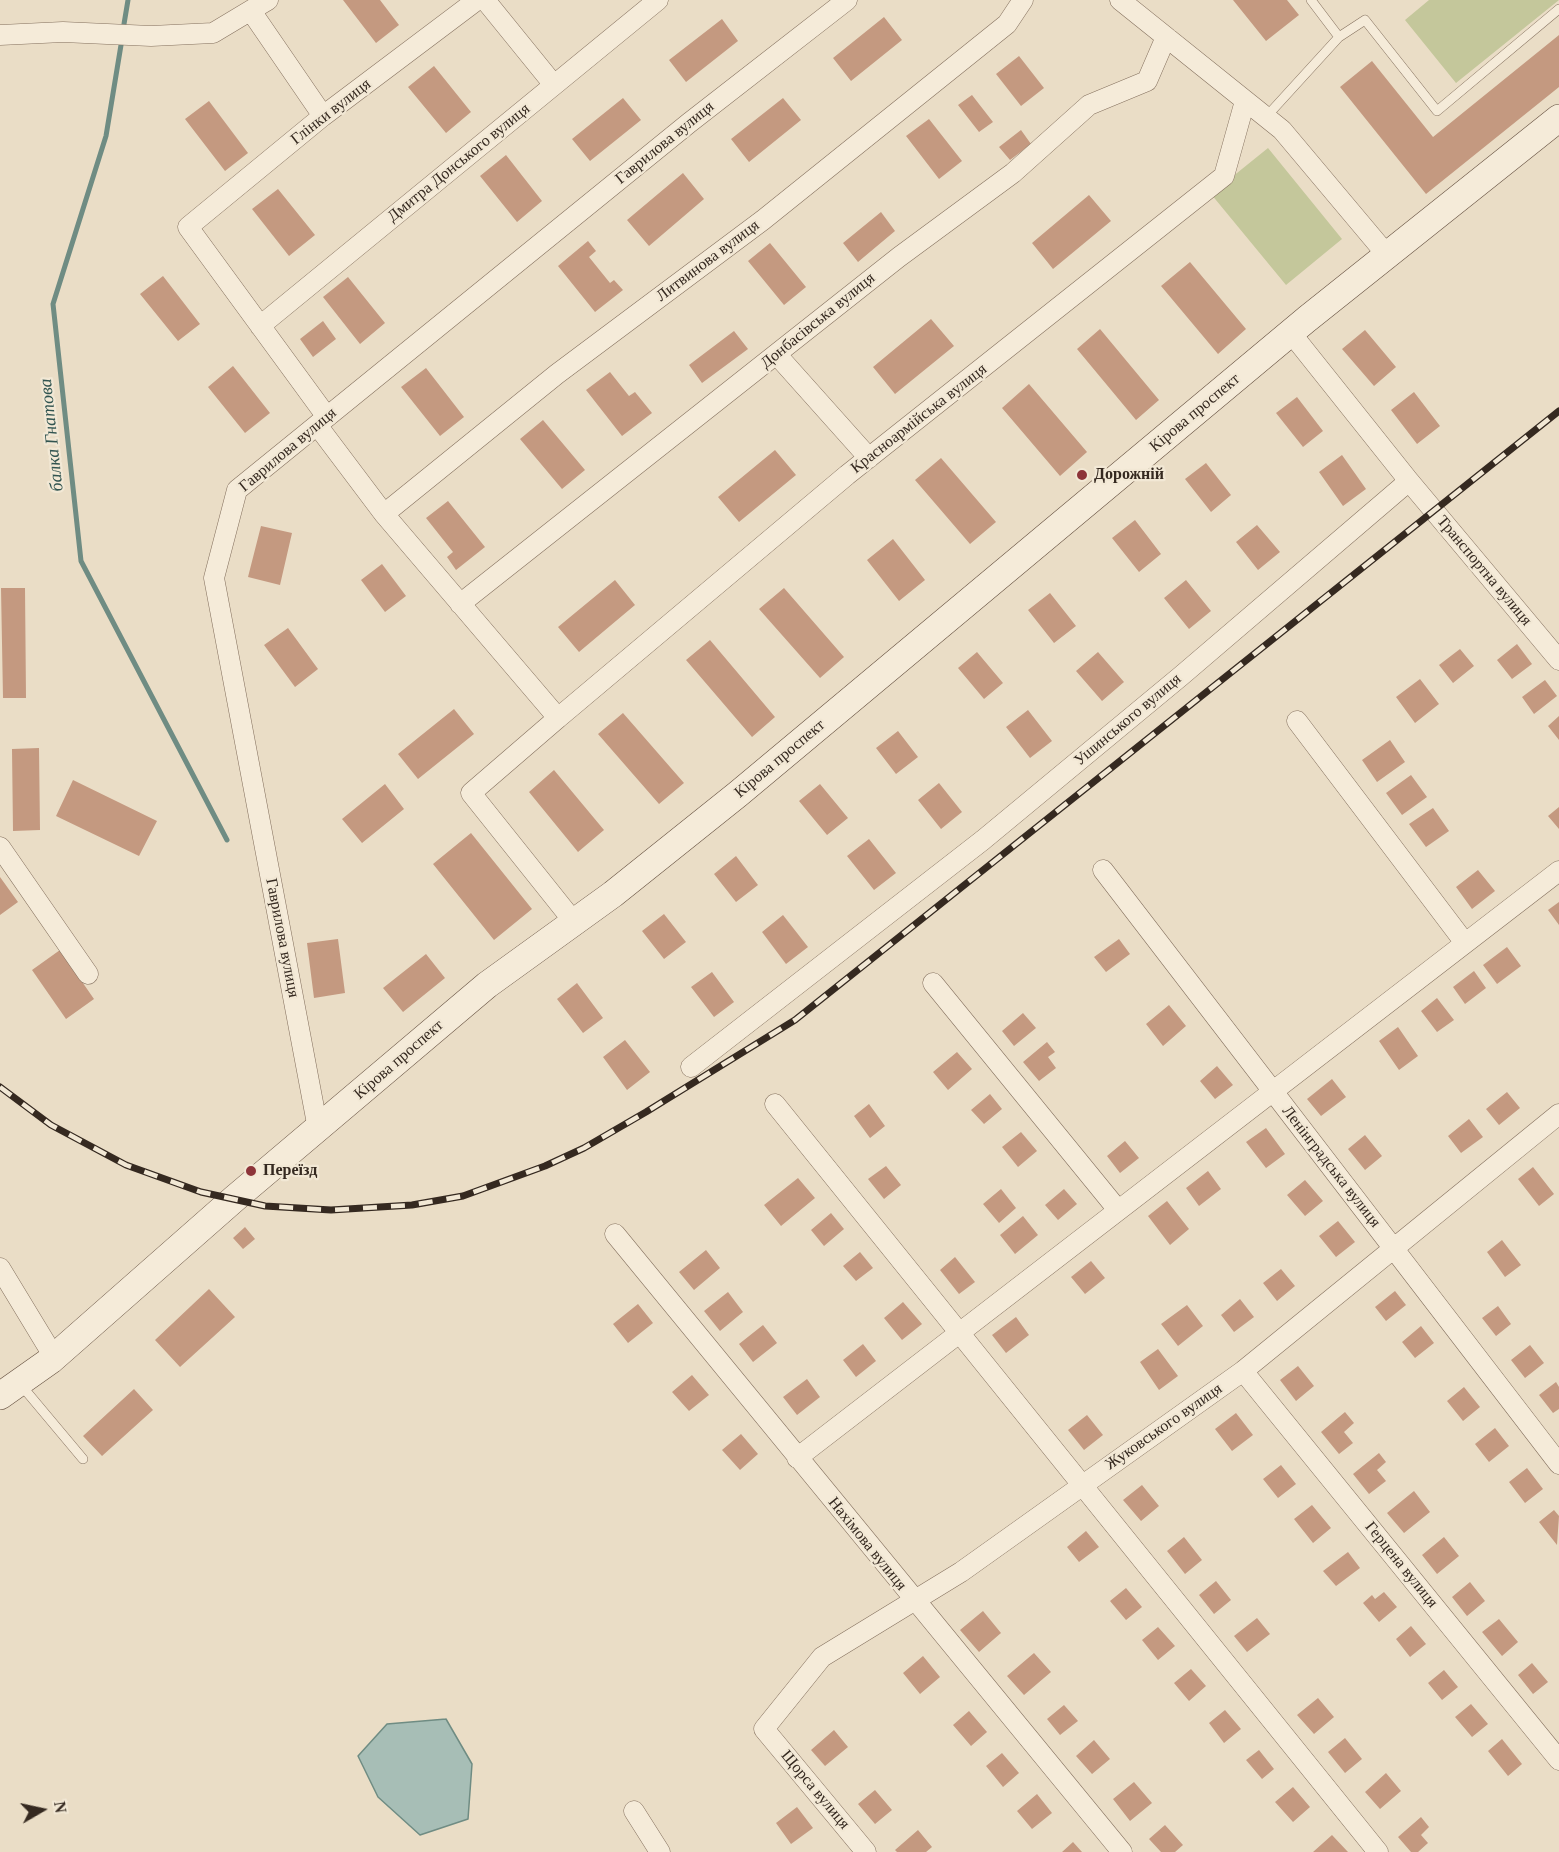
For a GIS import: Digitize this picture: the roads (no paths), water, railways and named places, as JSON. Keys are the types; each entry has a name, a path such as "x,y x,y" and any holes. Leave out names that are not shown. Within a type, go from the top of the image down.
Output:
{"street":[{"path":"0,35 63,32 151,36 213,33 252,5 268,0"},
{"name":"Глінки вулиця","path":"260,326 188,226 323,116 477,0"},
{"path":"485,0 554,85"},
{"name":"Дмитра Донського вулиця","path":"260,326 658,0"},
{"name":"Гаврилова вулиця","path":"318,1129 214,578 237,490 689,123 847,0"},
{"name":"Литвинова вулиця","path":"384,514 557,374 763,220 980,46 1007,24 1023,0"},
{"path":"1120,0 1282,130 1388,255"},
{"path":"252,5 323,116"},
{"name":"Донбасівська вулиця","path":"460,604 899,256 1012,173 1089,105 1147,81 1166,37"},
{"name":"Красноармійська вулиця","path":"574,922 471,793 869,458 1224,176 1245,101"},
{"name":"Кірова проспект","path":"10,1390 54,1357 487,985 574,922 738,794 1291,333 1559,118"},
{"path":"260,326 384,514 558,718"},
{"path":"1291,333 1409,481"},
{"path":"777,355 869,458"},
{"name":"Транспортна вулиця","path":"1409,481 1559,660"},
{"name":"Ушинського вулиця","path":"691,1067 983,840 1181,676 1409,481"},
{"path":"1297,721 1465,943"},
{"path":"0,847 88,974"},
{"name":"Ленінградська вулиця","path":"1103,870 1559,1464"},
{"path":"797,1458 1559,871"},
{"path":"933,983 1118,1210"},
{"path":"775,1104 1081,1487 1378,1852"},
{"name":"Жуковського вулиця","path":"764,1729 822,1657 961,1572 1243,1371 1559,1114"},
{"name":"Нахімова вулиця","path":"615,1234 1122,1852"},
{"path":"0,1268 54,1357"},
{"name":"Герцена вулиця","path":"1243,1371 1559,1760"},
{"name":"Щорса вулиця","path":"764,1729 866,1852"},
{"path":"634,1811 660,1852"}],"lane":[{"path":"1311,0 1339,37"},
{"path":"1266,117 1339,37 1365,20 1437,111 1559,9"},
{"path":"10,1390 82,1459"}],"water":[{"path":"446,1719 472,1764 468,1819 420,1835 378,1797 358,1756 387,1724"}],"waterway":[{"name":"балка Гнатова","path":"123,30 128,0"},
{"name":"балка Гнатова","path":"122,39 106,136 53,304 81,561 227,840"}],"railway":[{"path":"0,1087 51,1125 126,1165 201,1192 265,1206 331,1210 412,1205 463,1196 545,1166 584,1148 646,1112 795,1020 1559,411"}],"place":[{"name":"Дорожній","path":"1082,475"},
{"name":"Переїзд","path":"251,1171"}]}
